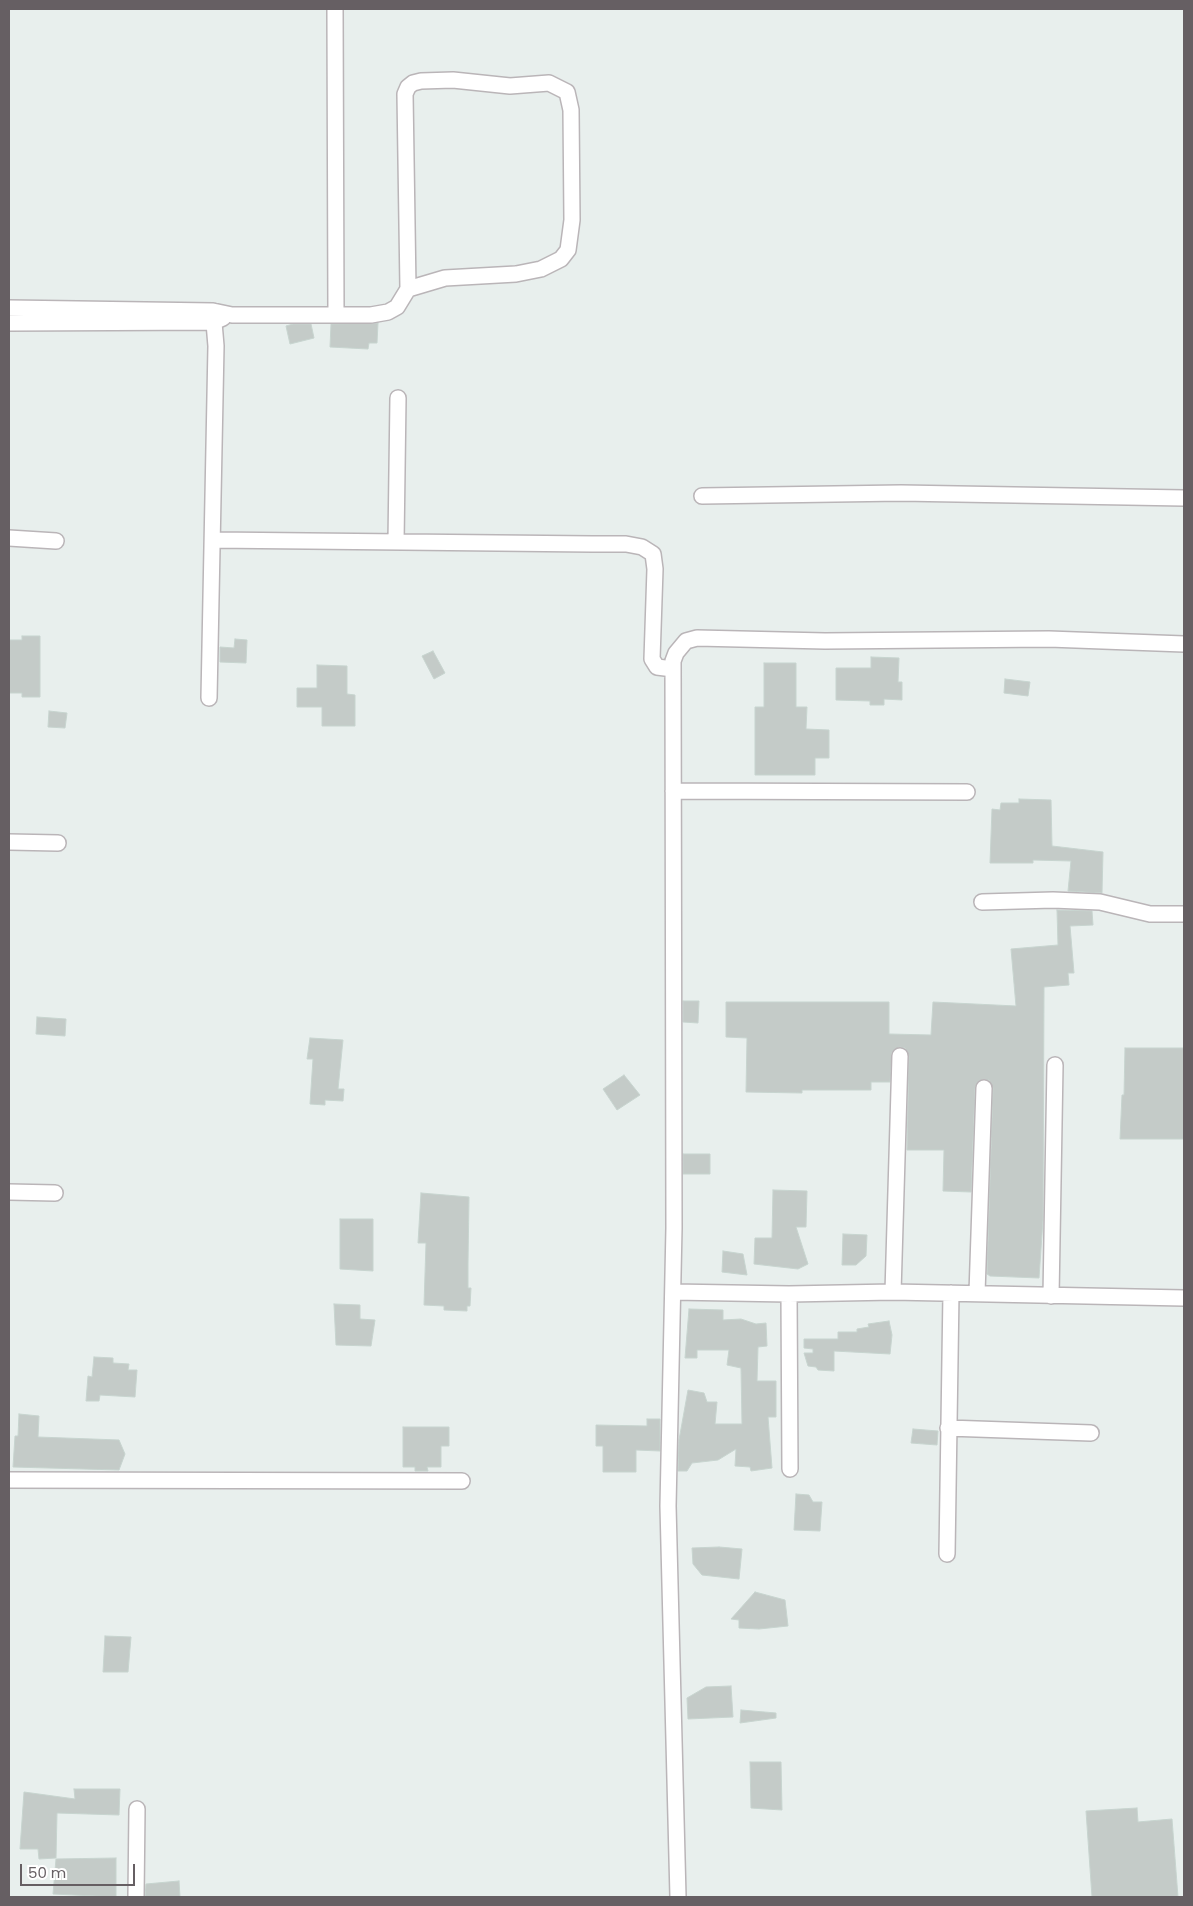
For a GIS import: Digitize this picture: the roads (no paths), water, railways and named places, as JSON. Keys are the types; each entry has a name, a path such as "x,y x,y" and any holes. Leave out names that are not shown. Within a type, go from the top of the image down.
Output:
{"street":[{"path":"335,9 336,315"},
{"path":"9,323 232,315 371,315 388,312 397,307 408,289 405,103 408,87 413,83 421,81 453,80 510,86 549,84 567,92 571,110 572,220 568,250 561,259 541,269 516,274 445,278 408,289"},
{"path":"9,308 214,316"},
{"path":"209,698 216,346 214,316"},
{"path":"396,542 398,398"},
{"path":"702,496 910,493 1184,498"},
{"path":"9,538 56,541"},
{"path":"213,540 618,544 642,547 653,554 655,569 652,659 657,667 673,669"},
{"path":"678,1897 668,1506 673,1292 673,669 676,653 681,645 697,638 826,641 1049,639 1184,644"},
{"path":"673,791 966,792"},
{"path":"9,842 58,843"},
{"path":"982,902 1053,900 1100,902 1150,914 1184,914"},
{"path":"892,1292 900,1056"},
{"path":"1051,1296 1055,1065"},
{"path":"977,1293 984,1088"},
{"path":"9,1192 55,1194"},
{"path":"673,1292 789,1294 892,1292 1184,1298"},
{"path":"947,1554 951,1293"},
{"path":"789,1294 790,1469"},
{"path":"948,1428 1092,1433"},
{"path":"9,1480 462,1481"},
{"path":"136,1897 137,1809"}]}
